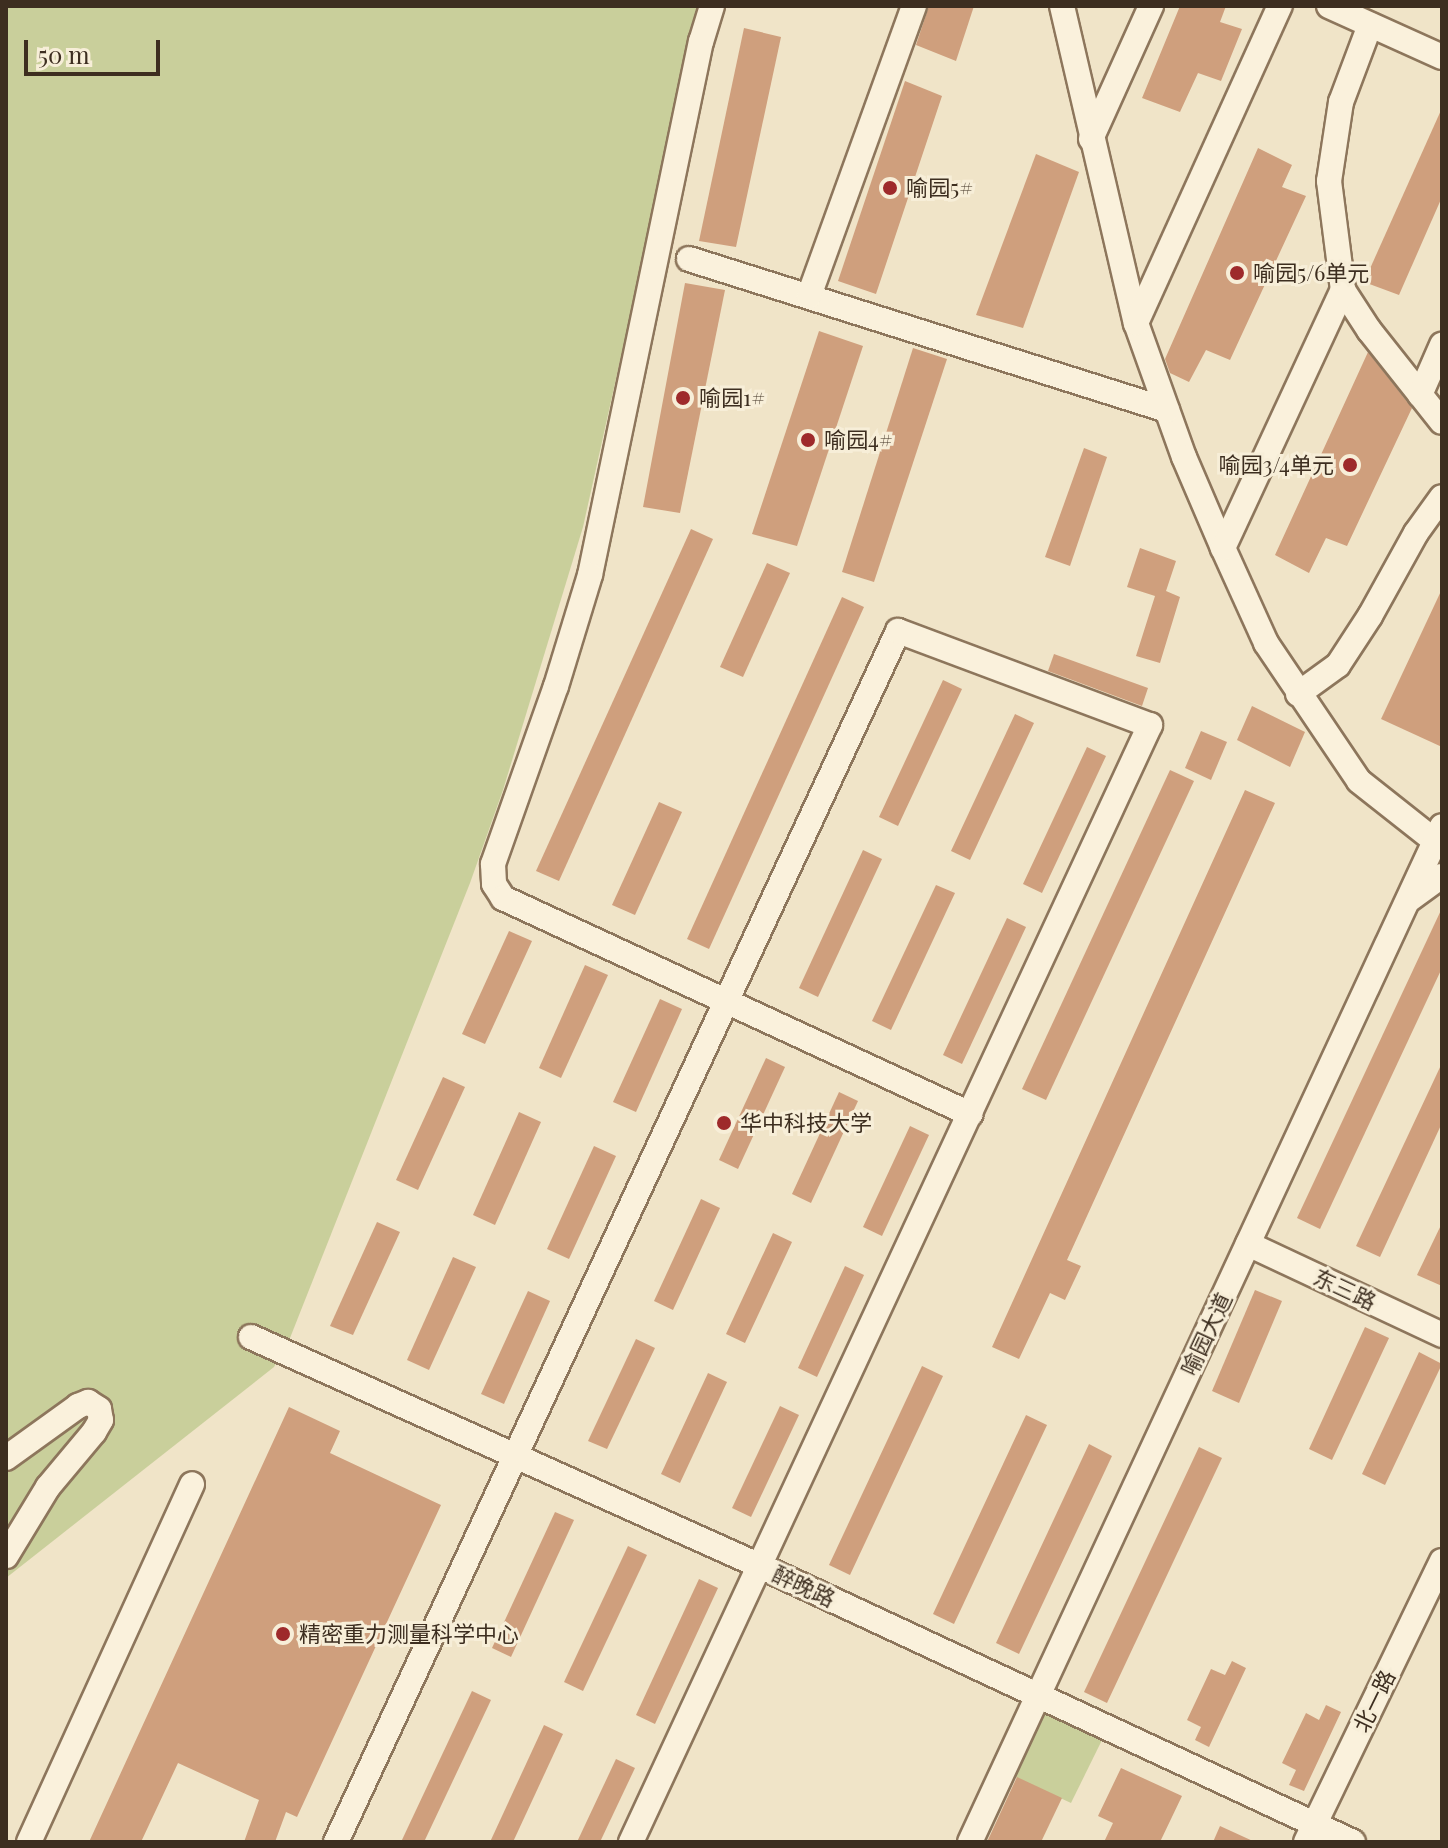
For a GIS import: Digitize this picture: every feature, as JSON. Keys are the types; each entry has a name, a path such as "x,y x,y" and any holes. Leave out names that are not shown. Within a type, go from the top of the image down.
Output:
{"street":[{"path":"712,6 701,41 590,575 556,686 493,864 494,884 503,898 970,1114"},
{"path":"809,296 914,6"},
{"path":"1062,6 1136,323 1167,410 1223,548 1266,643 1359,781 1439,834"},
{"path":"1091,139 1151,6"},
{"path":"1136,323 1280,6"},
{"path":"1329,6 1442,57"},
{"path":"1370,25 1341,102 1329,181 1332,225 1343,290 1442,422"},
{"path":"689,259 1167,410"},
{"path":"1223,548 1343,290"},
{"path":"1420,395 1442,345"},
{"path":"1298,694 1338,665 1370,616 1416,533 1442,497"},
{"path":"336,1842 898,631 1150,725 631,1842"},
{"name":"喻园大道","path":"970,1842 1439,834"},
{"path":"1408,900 1442,876"},
{"name":"东三路","path":"1248,1244 1442,1335"},
{"name":"醉晚路","path":"251,1337 760,1566 1038,1696 1310,1833 1353,1842"},
{"path":"6,1458 78,1406 88,1402 99,1409 101,1420 94,1432 48,1487 6,1556"},
{"path":"29,1842 192,1484"},
{"name":"北一路","path":"1310,1833 1442,1561"}],"green space":[{"path":"6,6 699,6 583,527 503,790 470,883 290,1338 274,1367 6,1578"},
{"path":"1040,1710 1102,1740 1071,1803 1011,1775"}],"building":[{"path":"929,6 974,6 956,61 916,45"},
{"path":"1180,6 1226,6 1220,22 1242,29 1221,81 1198,73 1180,112 1142,98"},
{"path":"744,28 781,37 736,247 699,241"},
{"name":"喻园5#","path":"905,81 942,96 876,294 838,281"},
{"path":"1442,108 1442,197 1399,295 1364,282"},
{"name":"喻园5/6单元","path":"1258,148 1292,165 1282,187 1306,196 1230,360 1206,350 1189,382 1170,373 1165,359"},
{"path":"1036,154 1079,172 1023,328 976,315"},
{"name":"喻园1#","path":"685,283 725,290 680,513 643,507"},
{"name":"喻园4#","path":"819,331 863,346 797,546 752,534"},
{"path":"913,348 947,359 874,582 842,572"},
{"name":"喻园3/4单元","path":"1368,352 1412,408 1347,546 1326,538 1309,573 1275,555"},
{"path":"1084,448 1107,457 1070,566 1045,557"},
{"path":"691,529 713,539 559,881 536,871"},
{"path":"1140,548 1176,561 1166,591 1180,597 1160,663 1136,656 1155,596 1127,587"},
{"path":"767,563 790,573 743,677 720,667"},
{"path":"1442,589 1442,747 1381,719"},
{"path":"842,597 864,607 709,949 687,939"},
{"path":"1054,654 1148,688 1142,706 1048,671"},
{"path":"943,680 962,689 898,826 879,817"},
{"path":"1252,706 1305,732 1290,767 1237,740"},
{"path":"1015,714 1034,723 970,860 951,851"},
{"path":"1201,731 1227,742 1211,780 1185,768"},
{"path":"1087,747 1106,756 1042,893 1023,884"},
{"path":"1170,770 1194,781 1046,1100 1022,1089"},
{"path":"1245,790 1275,803 1067,1260 1081,1266 1065,1300 1050,1293 1019,1359 992,1347"},
{"path":"659,802 682,812 635,915 612,905"},
{"path":"863,850 882,859 818,997 799,988"},
{"path":"936,885 955,893 891,1030 872,1021"},
{"path":"1442,908 1442,968 1320,1229 1297,1218"},
{"path":"1007,918 1026,927 962,1064 943,1055"},
{"path":"509,931 532,941 485,1044 462,1034"},
{"path":"585,965 608,975 561,1078 539,1068"},
{"path":"660,999 682,1009 636,1112 613,1102"},
{"path":"766,1058 785,1067 738,1169 719,1160"},
{"path":"1442,1063 1442,1123 1380,1257 1356,1246"},
{"path":"443,1077 465,1087 418,1190 396,1180"},
{"path":"839,1092 858,1101 811,1203 792,1194"},
{"path":"519,1112 541,1122 495,1225 473,1215"},
{"path":"910,1126 929,1135 882,1236 863,1227"},
{"path":"594,1146 616,1156 569,1259 547,1249"},
{"path":"701,1199 720,1208 673,1310 654,1301"},
{"path":"377,1222 400,1232 353,1335 330,1326"},
{"path":"1442,1223 1442,1286 1417,1275"},
{"path":"773,1233 792,1242 745,1343 726,1334"},
{"path":"453,1257 476,1267 429,1370 407,1360"},
{"path":"845,1266 864,1275 817,1377 798,1368"},
{"path":"1255,1290 1282,1301 1239,1403 1212,1391"},
{"path":"528,1291 550,1301 504,1404 481,1394"},
{"path":"1365,1327 1389,1338 1332,1460 1309,1449"},
{"path":"636,1339 655,1348 607,1449 588,1441"},
{"path":"1419,1352 1442,1364 1385,1485 1362,1474"},
{"path":"922,1366 943,1376 850,1575 829,1565"},
{"path":"708,1373 727,1382 680,1483 661,1474"},
{"path":"780,1406 799,1415 751,1517 732,1508"},
{"name":"精密重力测量科学中心","path":"289,1407 340,1431 330,1453 441,1505 297,1817 286,1812 275,1842 244,1842 259,1800 178,1763 141,1842 89,1842"},
{"path":"1026,1415 1047,1425 954,1624 933,1614"},
{"path":"1089,1444 1112,1456 1019,1654 996,1643"},
{"path":"1199,1447 1222,1458 1107,1703 1084,1692"},
{"path":"555,1512 574,1520 511,1657 492,1648"},
{"path":"628,1546 647,1555 583,1691 564,1682"},
{"path":"699,1579 718,1588 655,1724 636,1715"},
{"path":"1232,1661 1246,1668 1209,1747 1195,1740 1201,1727 1187,1720 1211,1669 1225,1675"},
{"path":"472,1691 491,1700 424,1842 401,1842"},
{"path":"1326,1705 1341,1712 1304,1791 1289,1785 1296,1770 1282,1763 1306,1713 1319,1720"},
{"path":"544,1725 563,1734 513,1842 490,1842"},
{"path":"616,1759 635,1768 600,1842 577,1842"},
{"path":"1121,1768 1182,1796 1160,1842 1104,1842 1113,1823 1098,1816"},
{"path":"1017,1777 1062,1798 1041,1842 987,1842"},
{"path":"1220,1826 1255,1842 1213,1842"}],"place":[{"name":"喻园5#","path":"890,188"},
{"name":"喻园5/6单元","path":"1237,273"},
{"name":"喻园1#","path":"683,398"},
{"name":"喻园4#","path":"808,440"},
{"name":"喻园3/4单元","path":"1350,465"},
{"name":"华中科技大学","path":"724,1123"},
{"name":"精密重力测量科学中心","path":"283,1634"}]}
